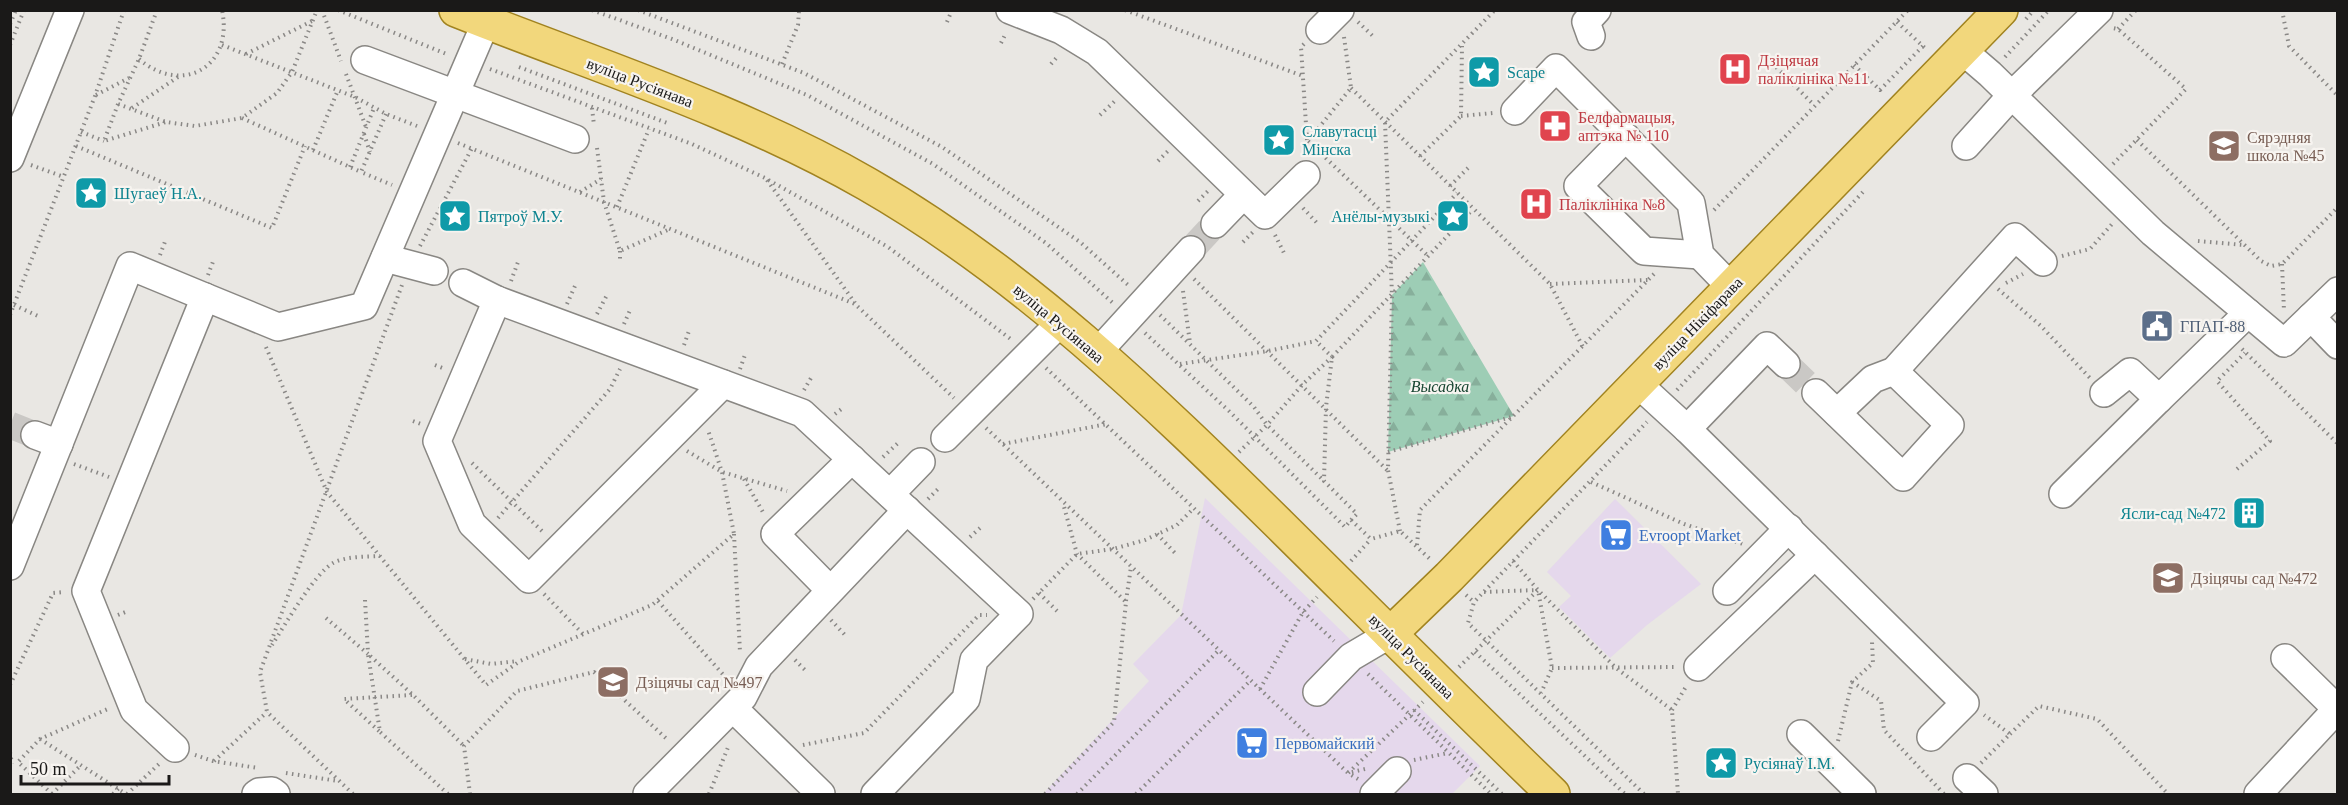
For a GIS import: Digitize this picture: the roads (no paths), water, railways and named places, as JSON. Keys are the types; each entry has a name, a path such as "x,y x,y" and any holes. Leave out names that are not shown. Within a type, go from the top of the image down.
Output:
{"main road":[{"name":"вуліца Нікіфарава","path":"1390,634 1449,578 1638,384 1962,50 1994,13"},
{"name":"вуліца Русіянава","path":"471,16 709,108 821,159 868,185 956,242 1030,296 1061,322 1223,469 1552,795"}],"street":[{"path":"11,158 70,10"},
{"path":"1010,10 1060,30 1097,52 1265,215 1306,175"},
{"path":"1320,30 1343,12"},
{"path":"10,566 130,266 278,327 364,306 409,265 412,194 468,63 471,16"},
{"path":"1966,146 2012,96 2101,21"},
{"path":"1962,50 1990,74 2153,234 2284,343 2337,291"},
{"path":"366,60 455,94 589,138"},
{"path":"1515,111 1556,68 1691,203 1700,255 1731,287"},
{"path":"1626,137 1578,186 1644,251 1700,255"},
{"path":"1215,224 1244,195"},
{"path":"1837,413 1873,379 1894,371 2015,237 2043,262"},
{"path":"1096,354 1185,257"},
{"path":"463,283 497,300 802,413 1019,614 974,660 966,699 875,795"},
{"path":"175,748 134,710 86,591 205,297"},
{"path":"497,300 437,441 472,524 529,579 723,384"},
{"path":"2063,494 2248,313"},
{"path":"2311,318 2337,345"},
{"path":"945,438 1061,322"},
{"path":"1687,429 1767,346 1786,364"},
{"path":"1816,393 1903,477 1950,425 1894,371"},
{"path":"2104,393 2130,372 2159,399"},
{"path":"1638,384 1789,528 1965,703 1930,737"},
{"path":"830,590 776,534 852,459"},
{"path":"647,795 738,703 759,666 830,590 899,502 921,462"},
{"path":"1727,591 1789,528"},
{"path":"1698,667 1815,555"},
{"path":"1317,692 1351,657 1390,634"},
{"path":"2258,795 2337,709 2285,658"},
{"path":"738,703 776,750 821,795"},
{"path":"1801,734 1862,795"},
{"path":"1374,795 1397,771"},
{"path":"256,795 259,792 272,791 276,795"}],"tunnel":[{"path":"1191,250 1215,224"},
{"path":"1786,364 1816,393"},
{"path":"10,425 35,435"}],"place":[{"name":"Дзіцячая паліклініка №11","path":"1735,69"},
{"name":"Scape","path":"1484,72"},
{"name":"Белфармацыя, аптэка № 110","path":"1555,126"},
{"name":"Славутасці Мінска","path":"1279,140"},
{"name":"Сярэдняя школа №45","path":"2224,146"},
{"name":"Шугаеў Н.А.","path":"91,193"},
{"name":"Паліклініка №8","path":"1536,204"},
{"name":"Пятроў М.У.","path":"455,216"},
{"name":"Анёлы-музыкі","path":"1453,216"},
{"name":"ГПАП-88","path":"2157,326"},
{"name":"Ясли-сад №472","path":"2249,513"},
{"name":"Evroopt Market","path":"1616,535"},
{"name":"Дзіцячы сад №472","path":"2168,578"},
{"name":"Дзіцячы сад №497","path":"613,682"},
{"name":"Первомайский","path":"1252,743"},
{"name":"Русіянаў І.М.","path":"1721,763"}],"park label":[{"name":"Высадка","path":"1440,386"}]}
